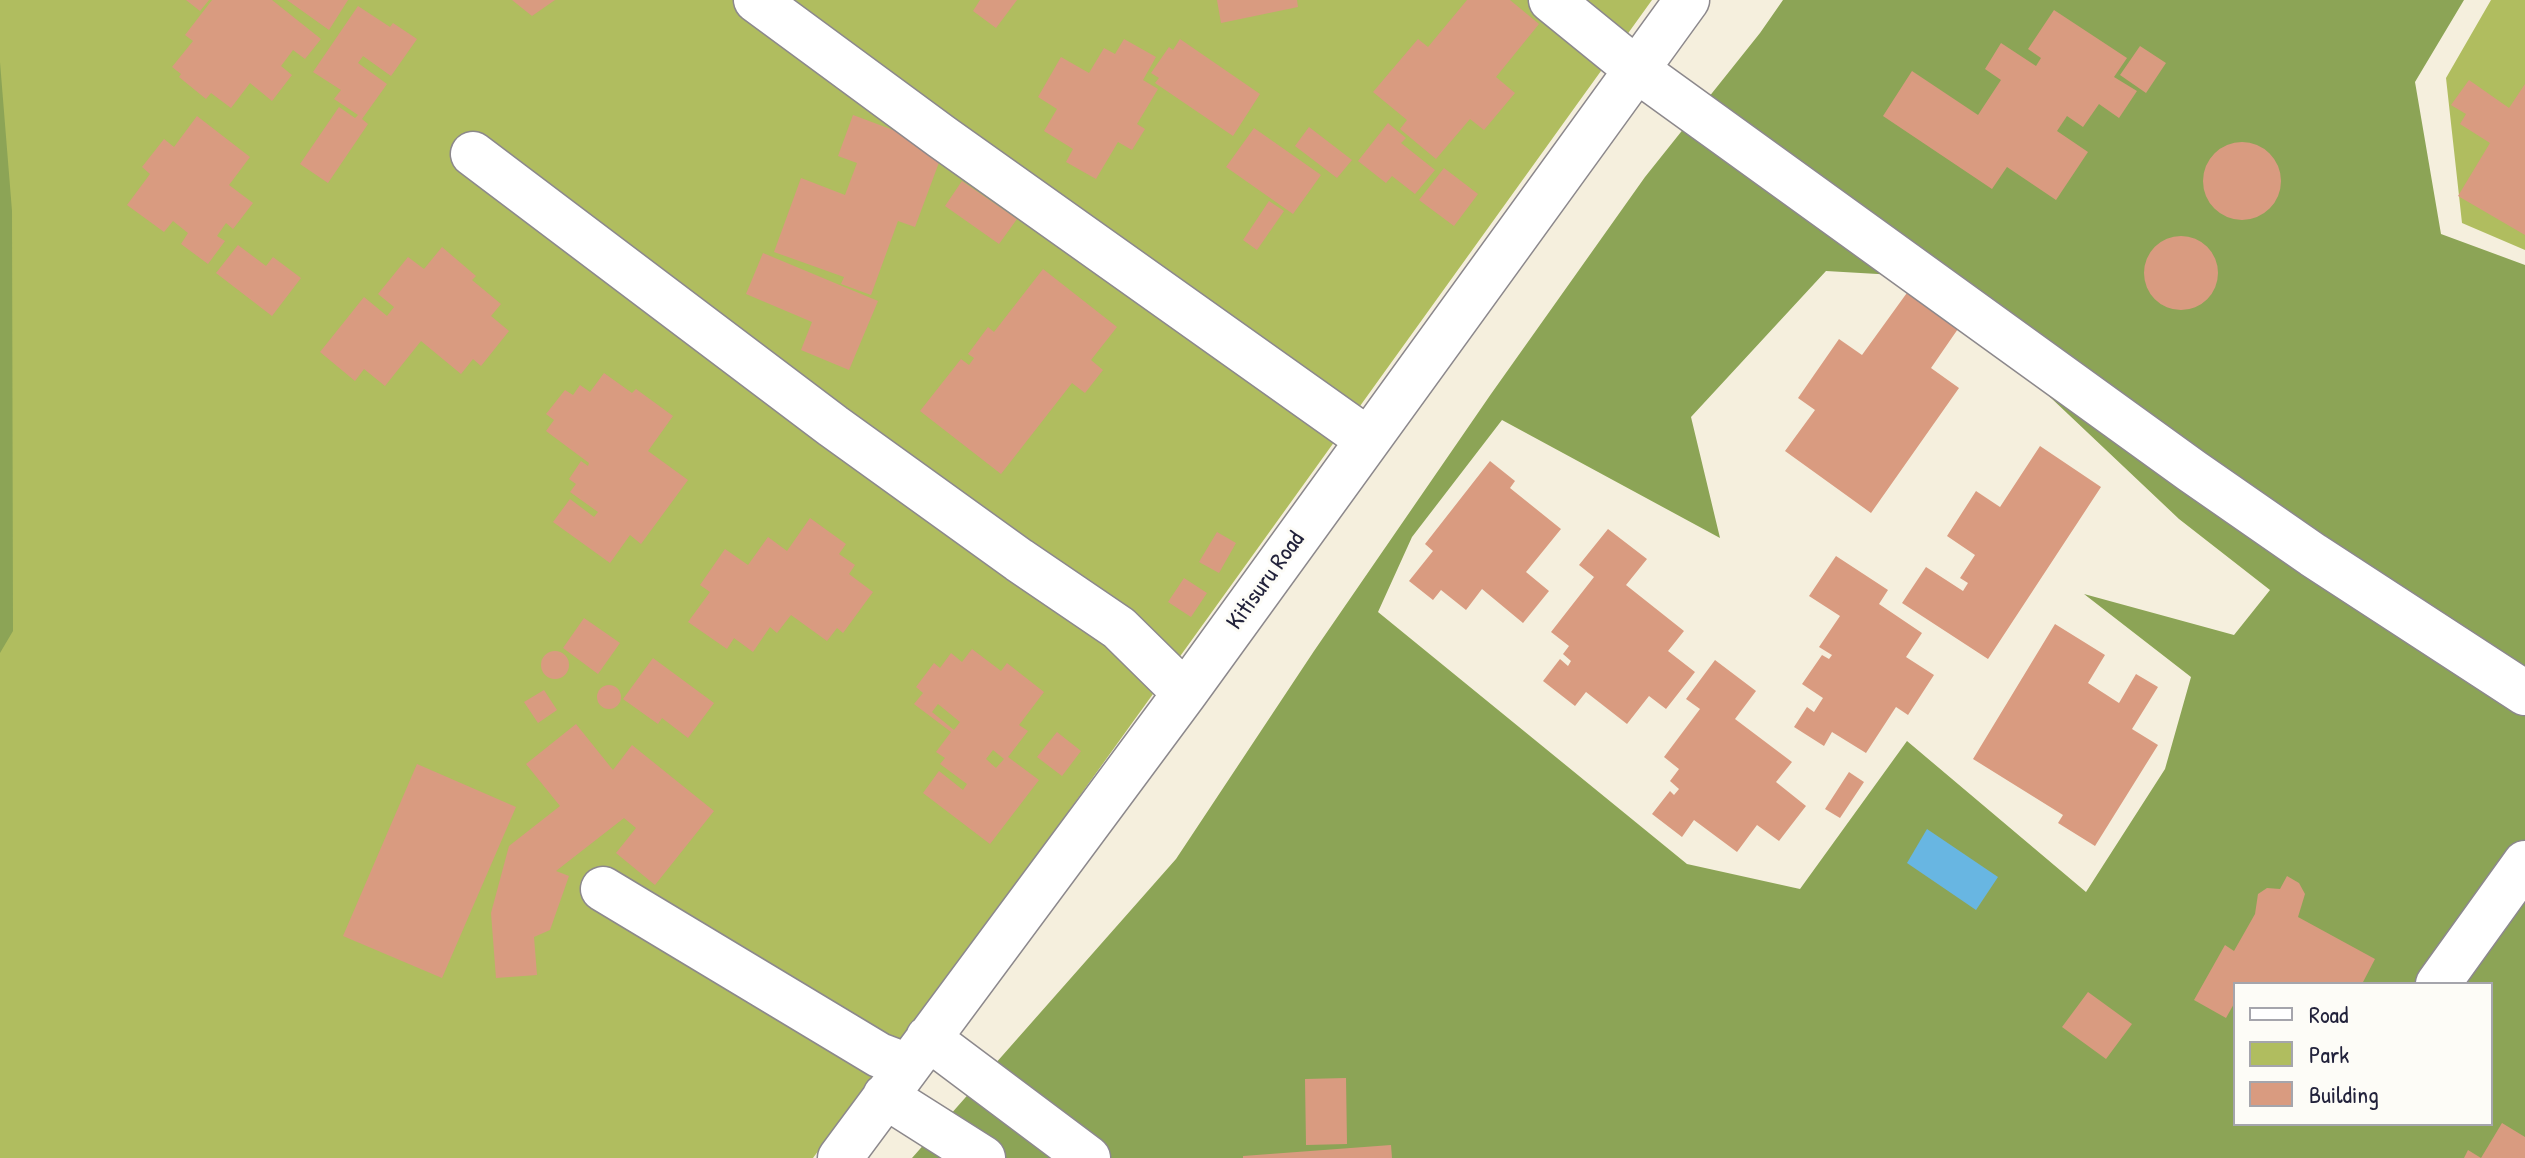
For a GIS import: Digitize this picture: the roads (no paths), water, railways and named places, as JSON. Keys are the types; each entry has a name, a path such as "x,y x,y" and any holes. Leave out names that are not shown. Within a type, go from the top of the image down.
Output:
{"street":[{"path":"756,0 930,128 1367,439"},
{"path":"1551,0 1637,70 2192,471 2313,555 2525,693"},
{"name":"Kitisuru Road","path":"840,1158 1185,693 1687,0"},
{"path":"473,154 833,426 1119,628 1185,693"},
{"path":"2439,982 2525,863"},
{"path":"603,889 879,1055 1088,1158"},
{"path":"907,1067 983,1158"}],"water":[{"path":"1927,829 1998,877 1976,910 1907,863"}]}
